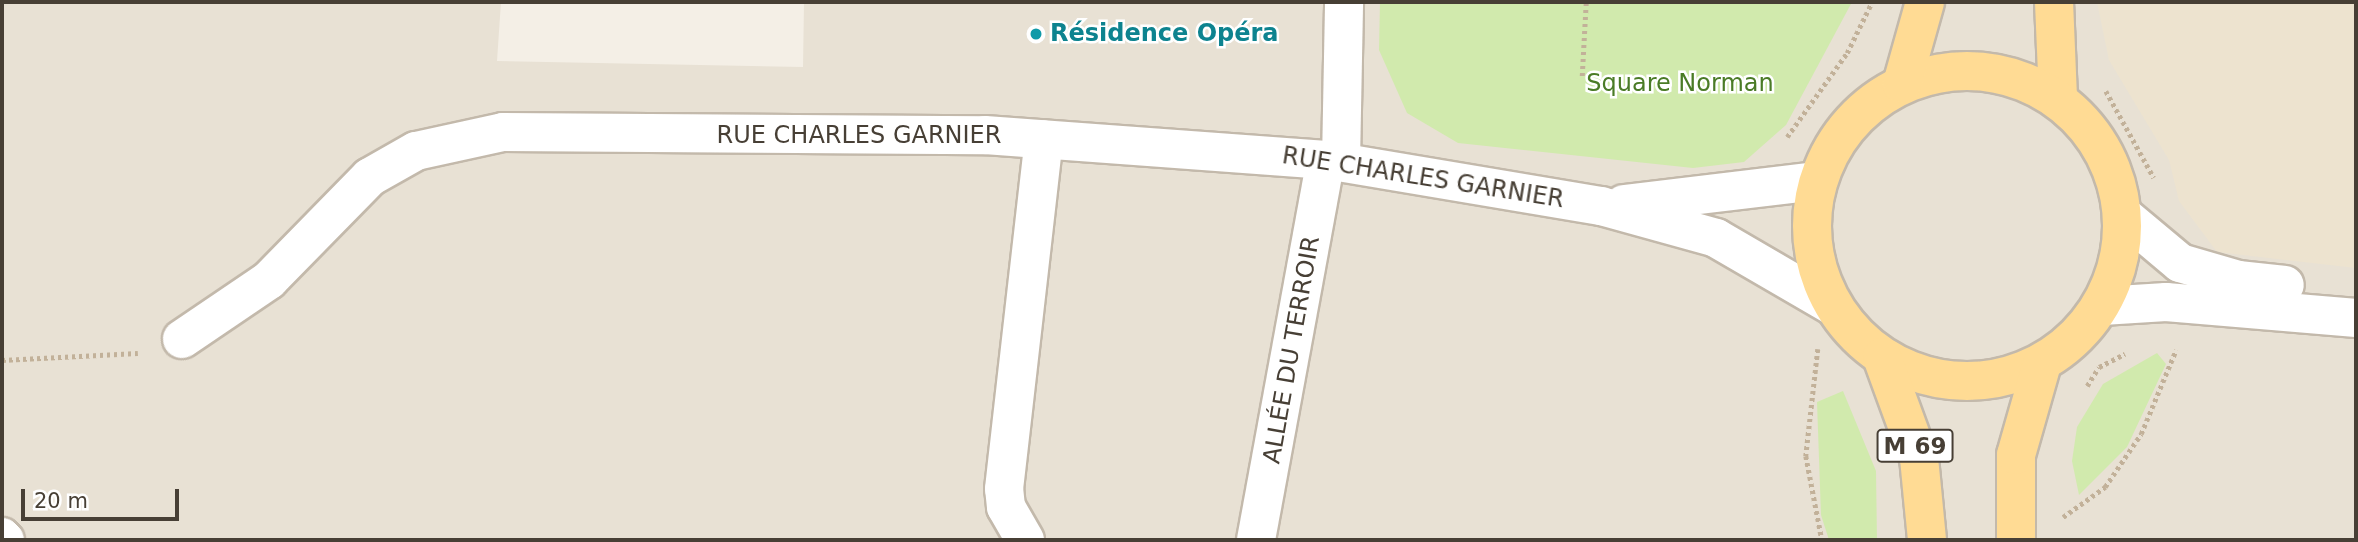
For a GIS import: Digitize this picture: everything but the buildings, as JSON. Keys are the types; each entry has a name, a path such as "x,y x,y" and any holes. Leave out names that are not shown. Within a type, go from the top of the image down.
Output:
{"main road":[{"path":"1902,85 1925,2"},
{"path":"2054,2 2059,98"},
{"path":"1973,70 2018,77 2059,98 2092,132 2115,174 2124,216 2102,306 2076,339 2042,364 2002,379 1961,383 1920,376 1882,357 1826,323 1812,234 1818,181 1833,147 1856,117 1902,85 1973,70"},
{"name":"M 69","path":"1882,357 1919,458 1927,540"},
{"path":"2016,540 2017,455 2042,364"}],"street":[{"name":"ALLÉE DU TERROIR","path":"1256,540 1333,161 1344,2"},
{"name":"RUE CHARLES GARNIER","path":"182,339 269,280 370,177 428,149 503,132 1044,139 1333,161 1601,206 1716,239 1826,323"},
{"path":"1025,540 1006,507 1004,489 1044,139"},
{"name":"RUE CHARLES GARNIER","path":"1601,206 1762,190 1818,181"},
{"path":"2124,216 2180,263 2238,281 2356,293"},
{"path":"2102,306 2166,302 2356,318"}],"path":[{"path":"1582,76 1586,2"},
{"path":"1762,190 1755,163 1779,148 1810,108 1871,2"},
{"path":"2102,85 2160,190"},
{"path":"2057,522 2105,486 2141,435 2178,356 2166,302"},
{"path":"1822,540 1806,456 1826,323"},
{"path":"2,360 141,353 182,339"},
{"path":"2078,399 2099,367 2133,351"}],"shaded area":[{"path":"2,2 501,2 497,61 803,67 804,2 2356,2 2356,540 2,540"},
{"path":"2097,2 2356,2 2356,268 2217,252 2179,201 2169,160 2109,60"}],"green space":[{"name":"Square Norman","path":"1380,2 1852,2 1786,125 1744,162 1693,168 1458,143 1407,113 1379,50"},
{"path":"2157,353 2166,364 2127,447 2079,495 2072,461 2077,427 2103,384"},
{"path":"1843,391 1876,471 1877,540 1829,540 1821,515 1817,402"}],"place":[{"name":"Résidence Opéra","path":"1036,34"}]}
